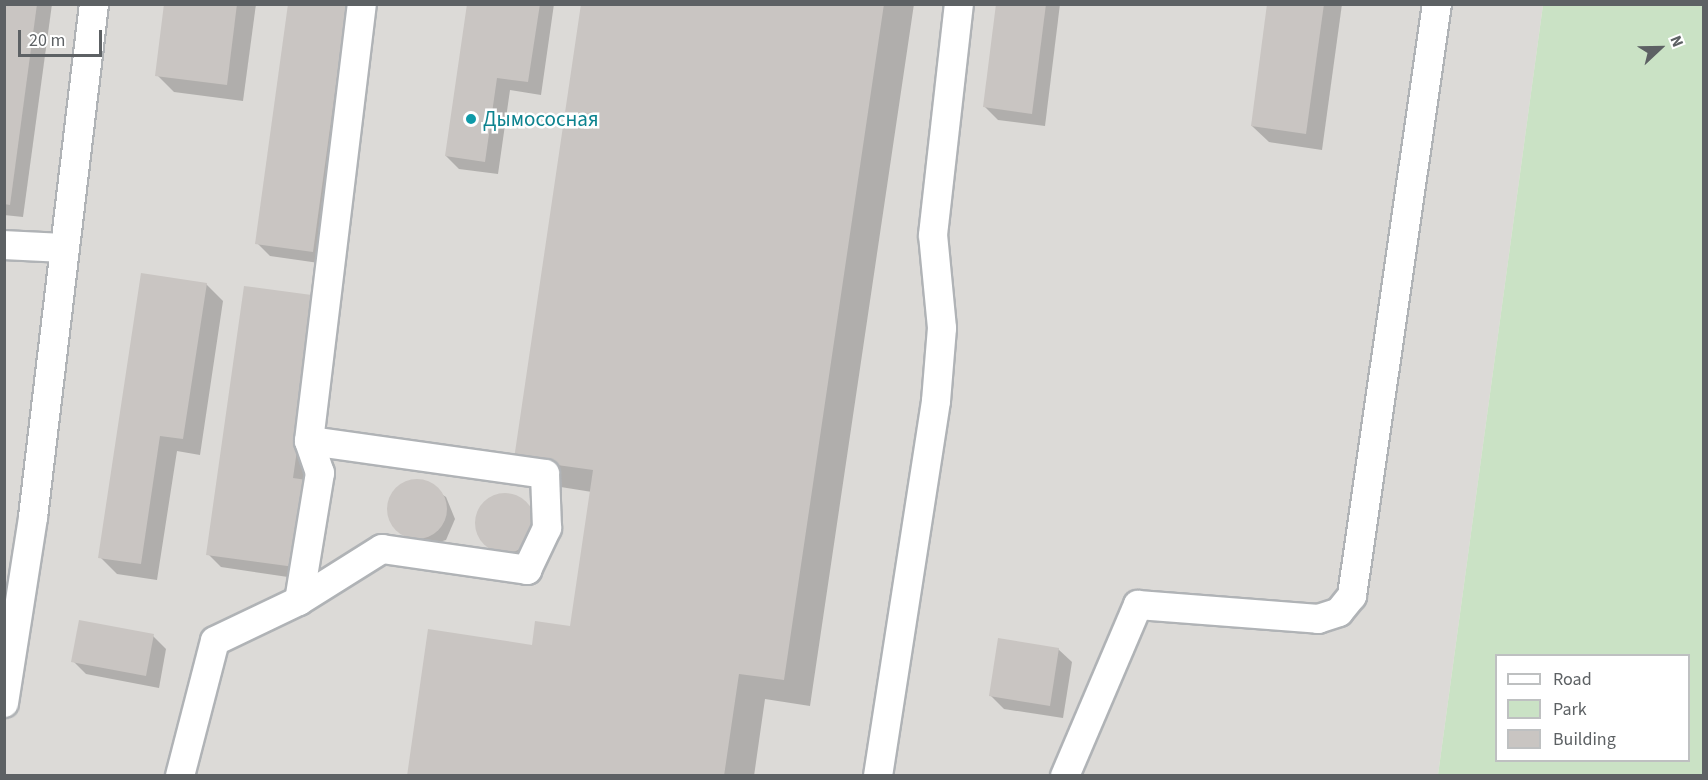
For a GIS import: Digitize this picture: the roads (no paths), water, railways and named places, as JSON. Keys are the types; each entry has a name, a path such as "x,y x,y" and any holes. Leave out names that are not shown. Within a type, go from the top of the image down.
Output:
{"lane":[{"path":"4,703 65,248 94,4"},
{"path":"299,601 320,473 309,441 362,4"},
{"path":"878,776 936,401 942,328 933,235 959,4"},
{"path":"1065,776 1138,605 1318,619 1339,612 1352,596 1437,4"},
{"path":"4,246 65,248"},
{"path":"180,776 215,641 299,601 382,549 527,570 547,528 545,474 309,441"}],"place":[{"name":"Дымососная","path":"471,119"}]}
